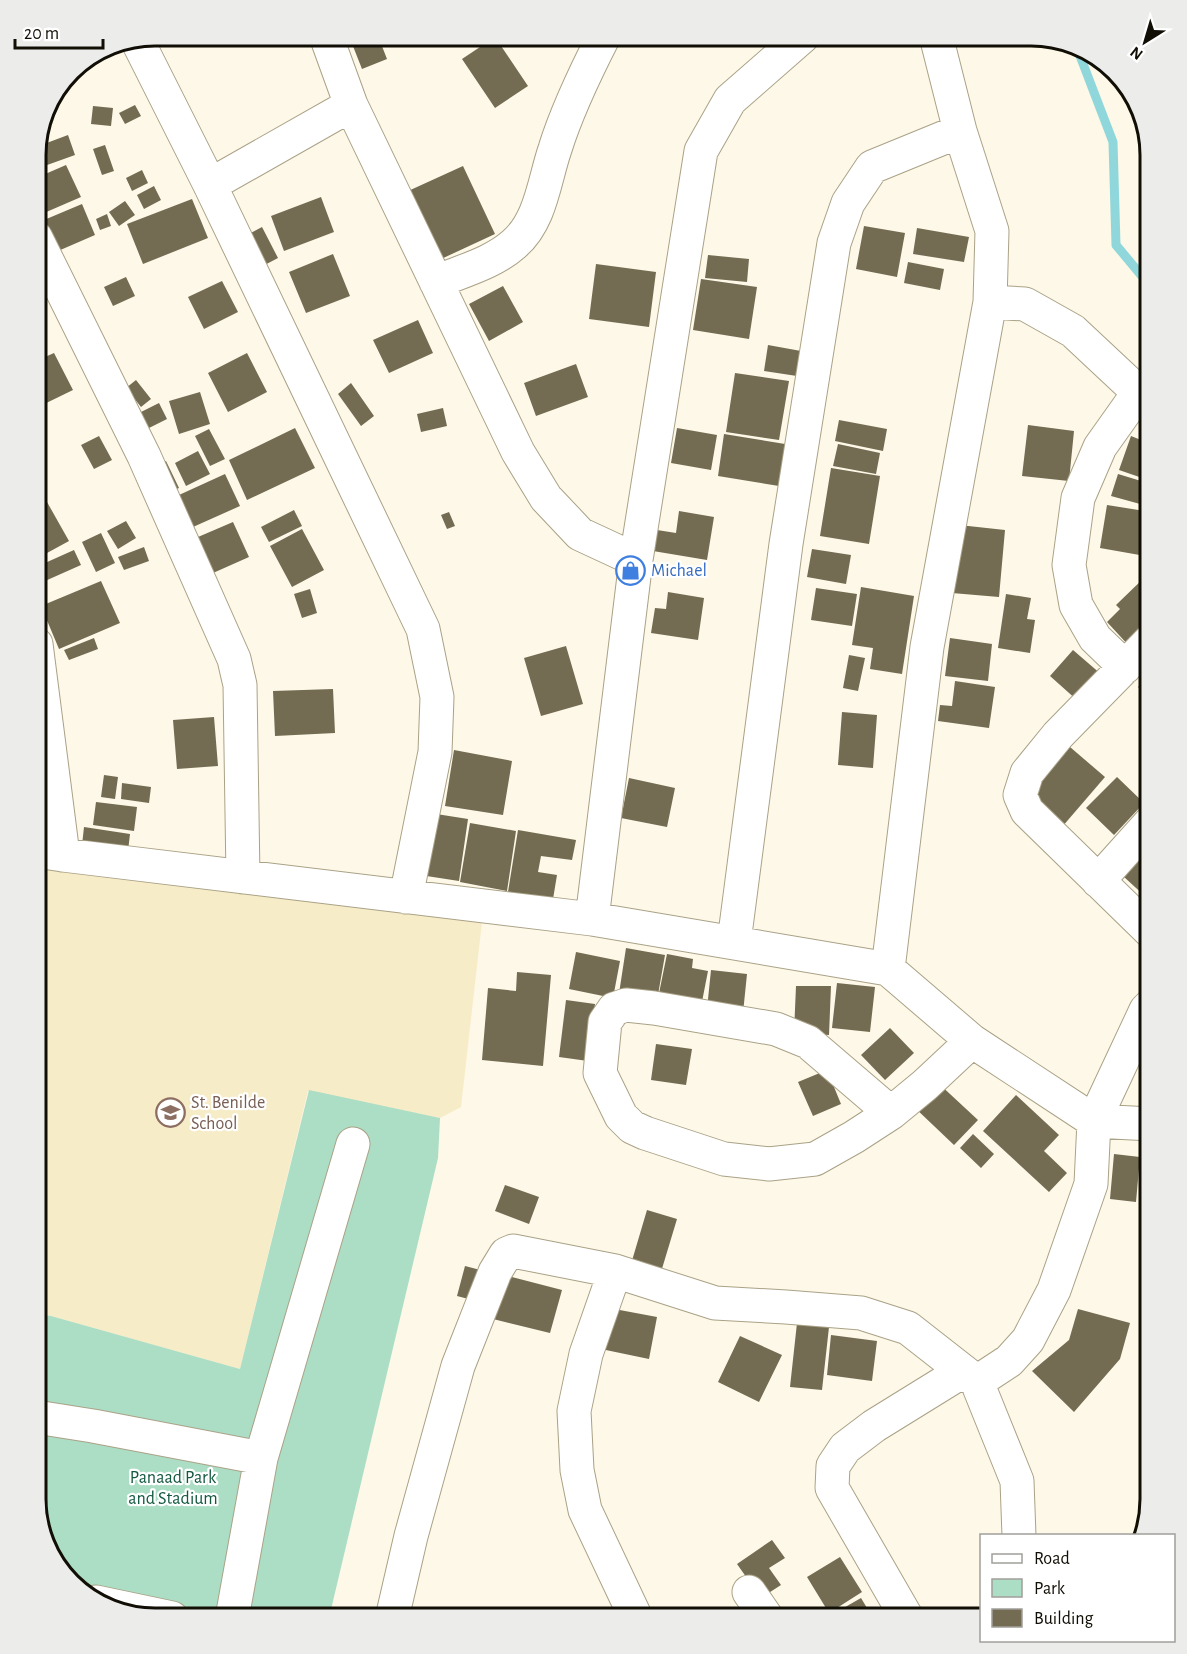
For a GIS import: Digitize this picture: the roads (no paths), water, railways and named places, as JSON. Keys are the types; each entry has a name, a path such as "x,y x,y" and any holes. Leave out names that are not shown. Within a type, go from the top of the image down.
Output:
{"street":[{"path":"330,46 351,105 518,452 546,498 580,534 636,560"},
{"path":"141,47 210,185 423,630 436,697 435,752 406,897"},
{"path":"436,282 492,259 514,245 526,231 540,201 554,149 578,88 599,47"},
{"path":"592,919 636,560 701,151 730,100 790,47"},
{"path":"888,969 927,647 990,302 992,231 960,131 939,47"},
{"path":"210,185 351,105"},
{"path":"734,942 786,544 834,243 848,203 872,167 960,131"},
{"path":"47,260 144,456 234,659 240,685 243,877"},
{"path":"990,302 1025,304 1073,331 1141,394"},
{"path":"1125,667 1095,638 1076,605 1069,565 1078,498 1100,447 1141,402"},
{"path":"1141,650 1058,735 1027,773 1020,795 1027,811 1141,922"},
{"path":"47,801 50,853 592,919 888,969 972,1041 1094,1121 1141,1123"},
{"path":"1098,881 1141,833"},
{"path":"891,1113 808,1042 776,1029 626,1005 614,1009 605,1022 600,1073 621,1116 632,1127 724,1159 769,1164 815,1159 891,1113 972,1041"},
{"path":"901,1608 832,1488 833,1466 845,1448 874,1426 970,1376 1009,1361 1028,1340 1054,1290 1091,1184 1094,1121 1141,1025"},
{"path":"234,1607 261,1458 353,1144"},
{"path":"394,1607 411,1536 458,1366 501,1262 506,1254 513,1251 615,1271 715,1303 861,1313 908,1328 970,1376 1017,1481 1019,1534"},
{"path":"615,1271 586,1354 574,1411 577,1470 585,1510 631,1608"},
{"path":"46,1419 261,1458"}],"waterway":[{"path":"1081,59 1113,142 1116,245 1141,275"}],"place":[{"name":"Michael","path":"630,570"},
{"name":"St. Benilde School","path":"170,1112"}],"park label":[{"name":"Panaad Park and Stadium","path":"173,1487"}]}
